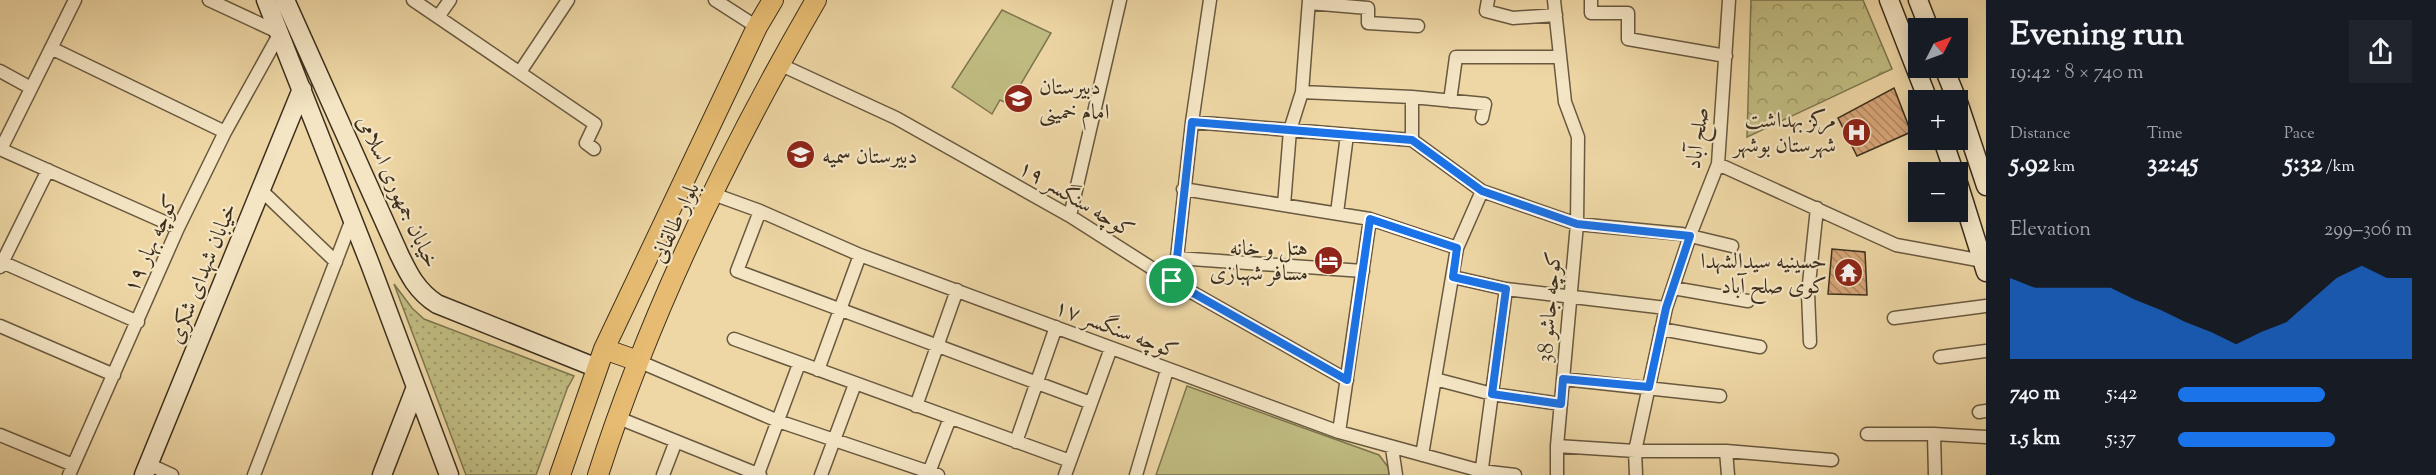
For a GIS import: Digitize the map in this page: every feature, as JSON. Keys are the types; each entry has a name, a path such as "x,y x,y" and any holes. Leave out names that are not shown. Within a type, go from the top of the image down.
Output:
{"main road":[{"name":"بلوار طالقانی","path":"560,475 604,349 757,27 773,0"},
{"name":"بلوار طالقانی","path":"598,475 616,417 638,361 713,194 779,64 816,0"},
{"path":"604,349 638,361"}],"street":[{"path":"75,0 1,149 178,228"},
{"path":"209,0 280,33"},
{"path":"266,0 370,264 449,475"},
{"name":"خیابان جمهوری اسلامی","path":"285,0 399,254 418,290 437,304 597,368"},
{"path":"413,0 595,124 586,143 594,149"},
{"path":"438,17 450,0"},
{"path":"520,72 568,0"},
{"path":"715,0 757,27"},
{"path":"1070,216 1120,0"},
{"path":"1172,281 1177,258 1183,189 1210,0"},
{"path":"1488,0 1486,11 1513,18 1556,15"},
{"name":"کوچه جاشو 38","path":"1554,0 1565,102 1578,137 1577,224 1557,446 1557,475"},
{"path":"1591,0 1591,13 1628,13 1628,39 1726,56"},
{"name":"صلح آباد","path":"1636,475 1635,451 1666,308 1690,236 1718,164 1729,0"},
{"path":"1889,0 1924,90"},
{"path":"1918,0 1925,18"},
{"path":"1284,205 1290,130 1302,92 1309,2 1368,4 1368,23 1418,26"},
{"name":"کوچه بهار ۱۹","path":"71,470 178,228 225,132 280,33"},
{"path":"51,48 225,132"},
{"path":"1450,101 1456,57 1560,57"},
{"name":"کوچه سنگسر ۱۹","path":"779,64 896,118 1070,216 1172,281 1347,380"},
{"path":"0,71 31,88"},
{"name":"خیابان شهدای شکری","path":"146,470 302,88"},
{"path":"1302,92 1412,97 1485,104 1482,118"},
{"path":"1412,97 1412,140"},
{"path":"1192,122 1412,140 1482,191 1577,224 1690,236 1732,246"},
{"path":"1968,133 1986,186"},
{"path":"1337,213 1347,135"},
{"path":"1718,164 1896,245 1985,264"},
{"path":"48,170 1,264 138,322"},
{"path":"1183,189 1370,219 1457,248"},
{"path":"261,190 336,262"},
{"path":"1422,455 1457,248 1482,191"},
{"name":"کوچه سنگسر ۱۷","path":"713,194 760,211 860,255 1339,432 1481,473 1515,475"},
{"path":"1810,342 1808,293 1817,208"},
{"path":"760,211 737,271 1091,403"},
{"path":"1968,213 1985,264"},
{"path":"254,475 352,219"},
{"path":"1339,432 1370,219"},
{"path":"370,264 399,254"},
{"path":"818,370 860,255"},
{"path":"1177,258 1363,271"},
{"path":"1453,277 1506,289 1666,308"},
{"path":"1672,288 1749,301"},
{"path":"1481,473 1506,289"},
{"path":"916,406 957,290"},
{"path":"1894,318 1986,306"},
{"path":"0,326 114,375"},
{"path":"1016,442 1056,327"},
{"path":"1661,329 1760,347"},
{"path":"734,339 1070,461"},
{"path":"1065,475 1111,348"},
{"path":"1940,357 1986,351"},
{"path":"638,361 778,421 932,474 950,418"},
{"path":"616,417 759,475 799,363"},
{"path":"1136,475 1167,370"},
{"path":"1435,379 1492,394 1561,404"},
{"path":"1563,379 1720,396"},
{"path":"821,475 855,384"},
{"path":"382,475 416,387"},
{"path":"1867,434 1986,437"},
{"path":"1934,434 1935,475"},
{"path":"0,435 71,470"},
{"path":"663,475 676,441"},
{"path":"1557,446 1635,451 1726,451 1832,460"},
{"path":"1392,447 1396,475"},
{"path":"1726,451 1728,475"},
{"path":"146,470 172,475"}],"green space":[{"path":"1751,0 1863,0 1892,69 1747,137"},
{"path":"1002,10 1051,33 1009,104 1000,100 992,114 952,87"},
{"path":"394,284 412,308 424,319 574,376 567,389 536,475 466,475"},
{"path":"1187,386 1379,455 1394,475 1156,475"}],"building":[{"path":"1894,88 1908,124 1908,133 1857,156 1838,118"},
{"name":"حسینیه سیدالشهدا کوی صلح آباد","path":"1832,249 1865,252 1867,295 1828,294"}],"place":[{"name":"دبیرستان امام خمینی","path":"1018,99"},
{"name":"مرکز بهداشت شهرستان بوشهر","path":"1857,132"},
{"name":"دبیرستان سمیه","path":"801,155"},
{"name":"هتل و خانه مسافر شهبازی","path":"1329,260"},
{"name":"حسینیه سیدالشهدا کوی صلح آباد","path":"1848,273"}],"route":[{"path":"1192,122 1412,140 1482,191 1577,224 1690,236 1666,308 1649,387 1563,379 1561,404 1492,394 1506,289 1453,277 1457,248 1370,219 1347,380 1172,281 1177,258 1192,122"}]}
